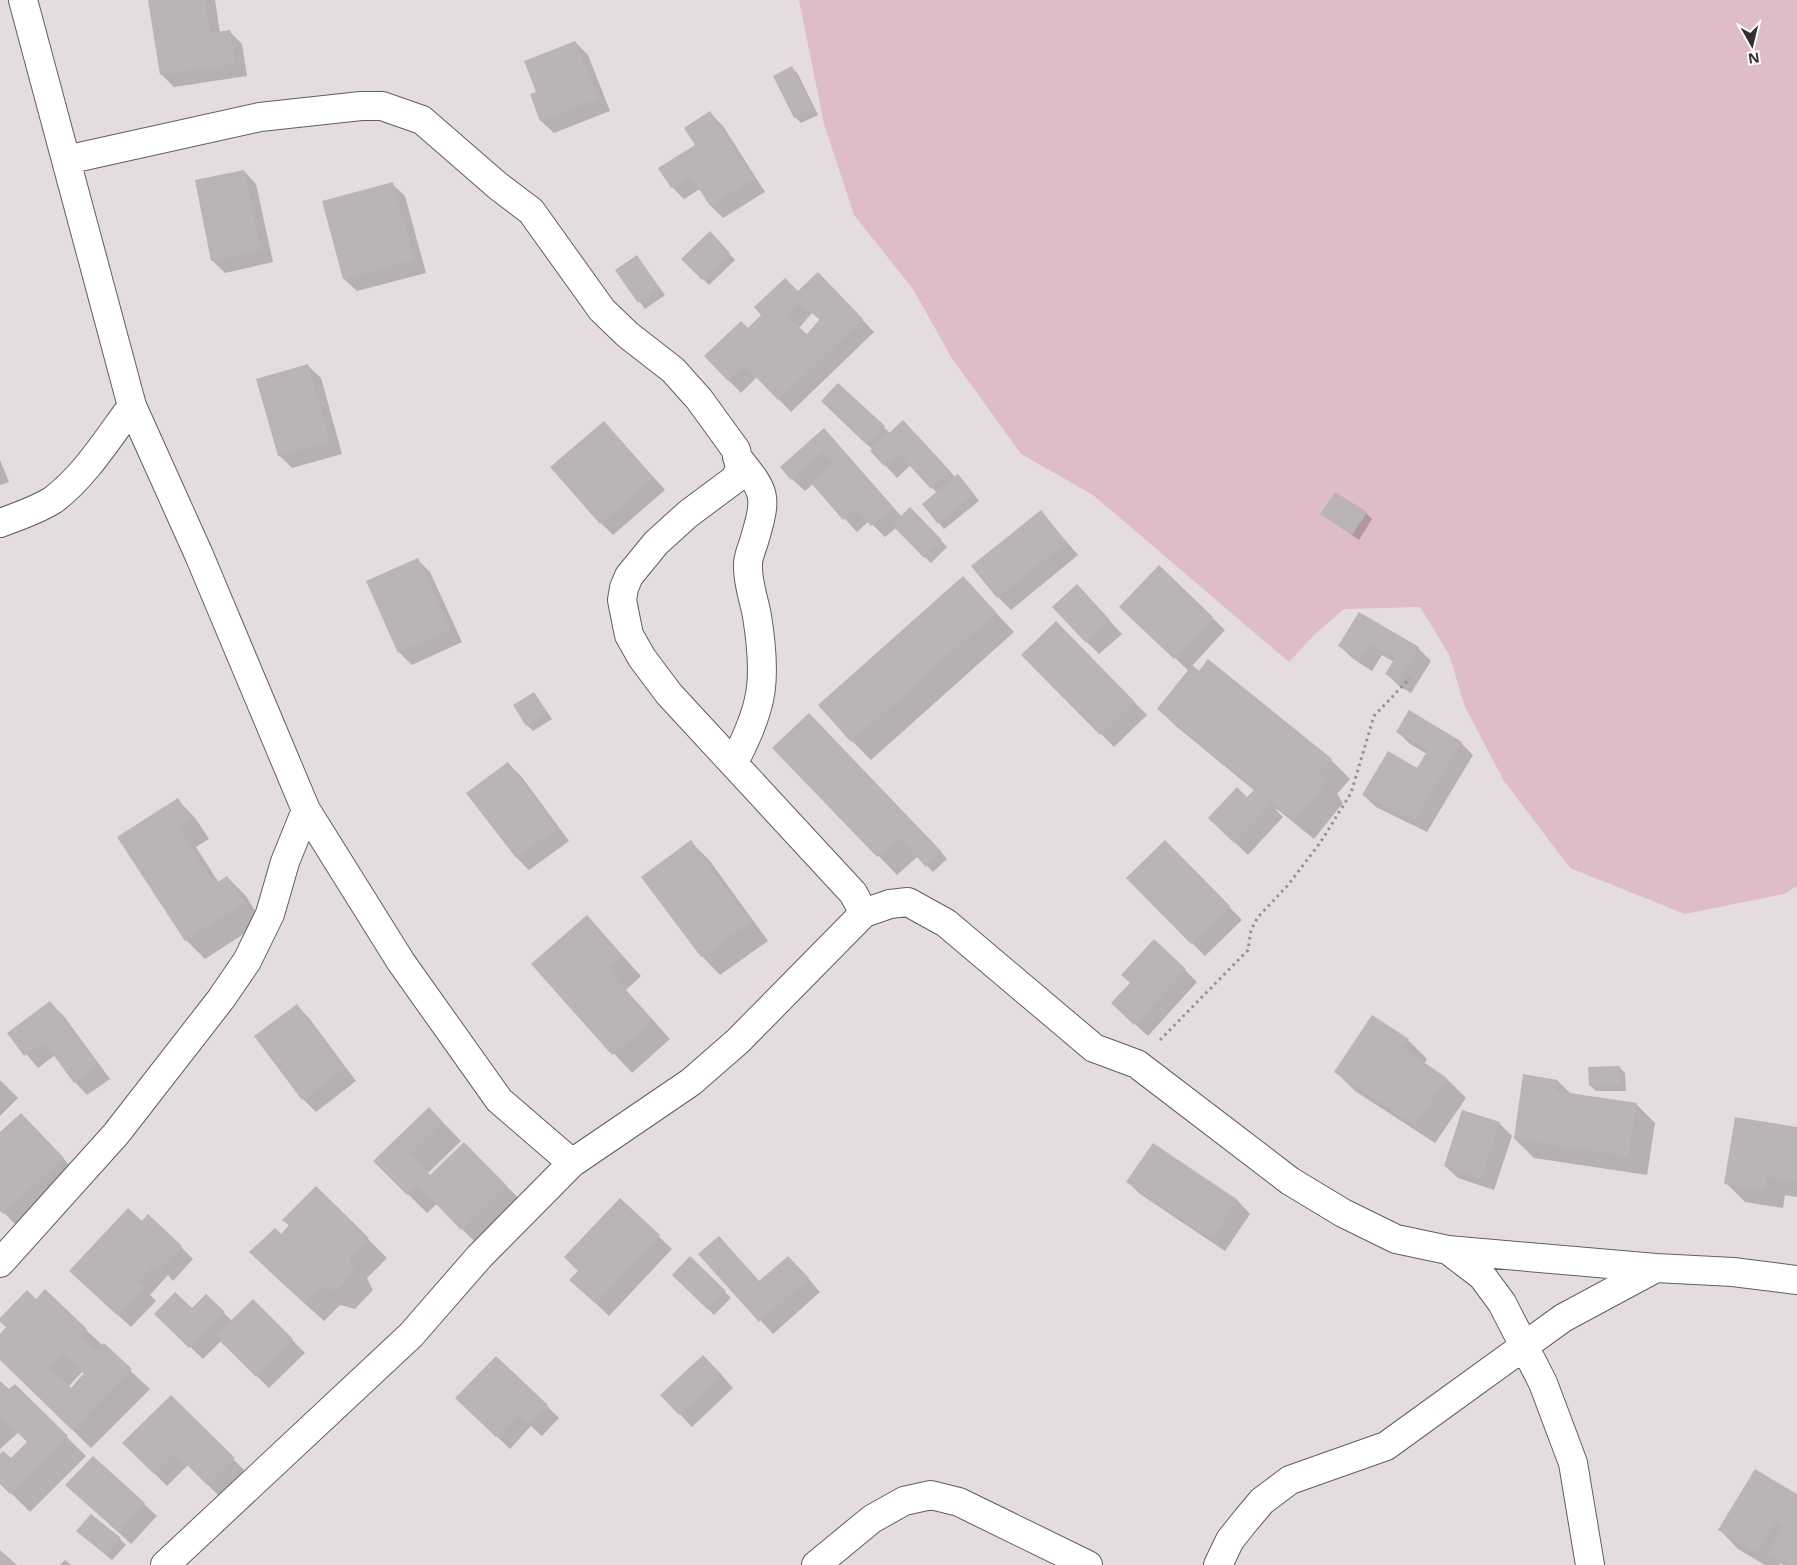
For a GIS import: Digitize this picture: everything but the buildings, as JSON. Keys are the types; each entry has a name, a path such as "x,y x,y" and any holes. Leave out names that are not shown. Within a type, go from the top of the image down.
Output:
{"street":[{"path":"23,0 132,406 199,556 306,810 401,962 499,1100 572,1163"},
{"path":"66,160 260,118 331,109 382,106 422,120 498,186 531,211 602,310 628,335 673,370 724,432 736,450 740,468 735,479 688,514 656,543 629,576 622,600 629,635 642,658 669,694 853,892 864,914"},
{"path":"0,523 18,517 53,500 92,461 132,406"},
{"path":"734,762 756,716 762,692 760,634 750,591 748,564 764,511 763,498 758,484 737,457"},
{"path":"0,1263 116,1134 221,999 247,961 270,914 285,862 306,810"},
{"path":"165,1565 412,1335 479,1257 572,1163 691,1082 738,1041 864,914 890,904 908,902 946,923 1094,1048 1137,1064 1290,1181 1343,1213 1396,1239 1448,1250 1656,1268 1733,1272 1797,1280"},
{"path":"1448,1250 1482,1276 1502,1303 1525,1345 1558,1419 1573,1463 1590,1565"},
{"path":"1218,1565 1230,1540 1262,1501 1290,1480 1386,1446 1563,1318 1656,1268"},
{"path":"816,1565 872,1520 904,1501 931,1495 959,1502 1088,1565"}],"path":[{"path":"1137,1064 1248,950 1251,930 1258,917 1288,885 1320,843 1351,793 1374,716 1410,678"}],"shaded area":[{"path":"799,0 1797,0 1797,886 1784,894 1685,914 1570,868 1504,781 1465,707 1449,654 1420,607 1344,609 1316,633 1289,662 1093,495 1021,454 951,357 913,289 854,215 824,124"}]}
